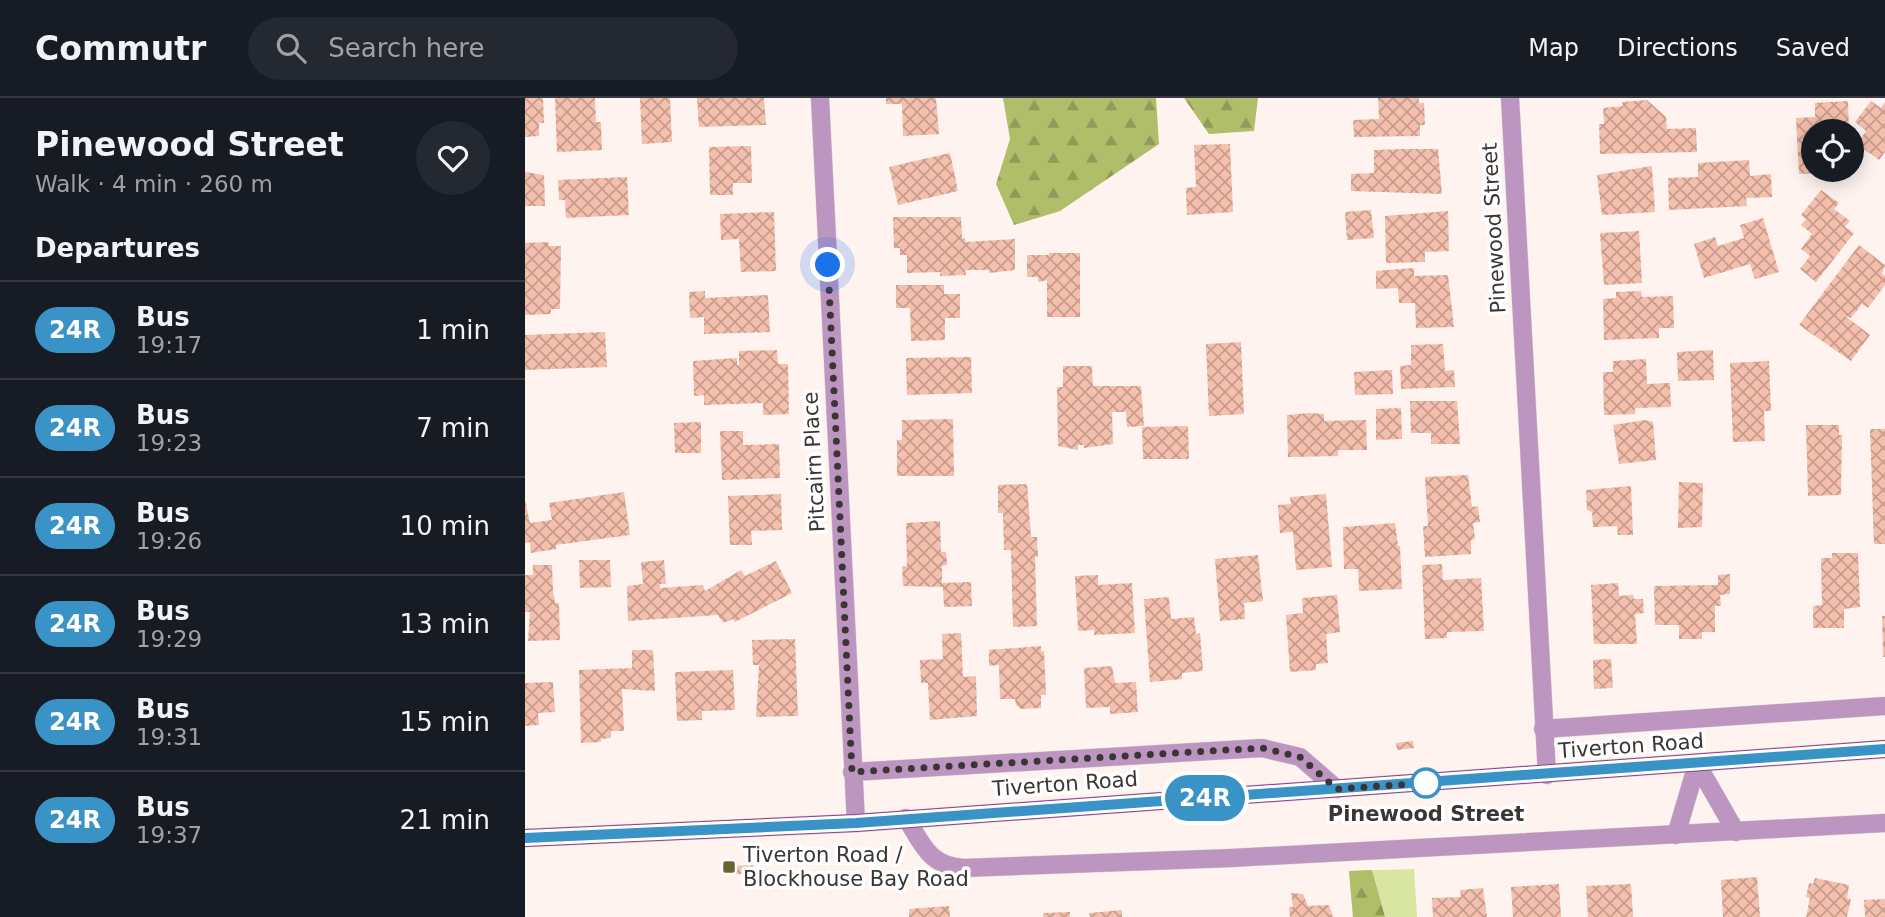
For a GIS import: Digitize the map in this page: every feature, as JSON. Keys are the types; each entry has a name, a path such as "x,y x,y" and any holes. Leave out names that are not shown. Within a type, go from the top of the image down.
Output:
{"main road":[{"name":"Tiverton Road","path":"530,841 856,823 1885,749"}],"street":[{"name":"Pitcairn Place","path":"820,98 856,823"},
{"name":"Pinewood Street","path":"1510,98 1546,775"},
{"path":"1543,729 1885,706"},
{"path":"852,772 1262,748 1300,757 1337,789"},
{"path":"1697,764 1736,832"},
{"path":"1676,835 1697,764"},
{"path":"906,818 935,861 949,867 964,868 1885,823"}],"green space":[{"path":"1003,98 1156,98 1159,144 1060,211 1014,225 996,184 1010,139"},
{"path":"1184,98 1258,98 1254,131 1209,134"},
{"path":"1414,869 1417,917 1353,917 1349,871"},
{"path":"1372,870 1385,917 1353,917 1349,871"}],"building":[{"path":"525,98 543,98 544,123 539,123 539,136 525,137"},
{"path":"555,98 595,98 596,122 601,122 602,150 557,152"},
{"path":"640,98 670,98 672,142 642,144"},
{"path":"697,98 764,98 766,125 699,127"},
{"path":"886,98 936,98 939,134 903,136 902,104 886,104"},
{"path":"1378,98 1419,98 1419,103 1424,103 1425,125 1420,125 1420,136 1354,137 1353,120 1379,119"},
{"path":"1647,100 1666,117 1667,129 1696,128 1697,152 1600,154 1599,124 1604,124 1603,108 1623,106 1622,102"},
{"path":"1848,101 1849,119 1801,119 1799,174 1796,118 1815,117 1815,103"},
{"path":"1871,101 1881,108 1885,102 1885,152 1879,160 1864,149 1864,119 1857,119"},
{"path":"1230,144 1233,212 1187,215 1186,188 1196,187 1194,145"},
{"path":"751,146 752,183 733,183 733,195 710,195 709,147"},
{"path":"1438,149 1442,194 1351,191 1351,174 1374,173 1374,150"},
{"path":"950,153 958,191 898,205 889,167"},
{"path":"1749,160 1750,176 1771,174 1772,197 1746,198 1747,206 1669,210 1668,178 1698,177 1698,163"},
{"path":"1652,166 1655,212 1602,215 1597,175"},
{"path":"525,172 544,175 545,206 525,206"},
{"path":"627,177 629,215 566,218 565,200 559,200 558,180"},
{"path":"1821,190 1839,203 1834,209 1850,221 1845,227 1854,233 1816,282 1800,269 1810,256 1801,249 1812,234 1801,225 1806,219 1801,215"},
{"path":"1371,210 1374,238 1347,240 1345,212"},
{"path":"1448,211 1449,251 1425,252 1425,262 1386,263 1385,216"},
{"path":"774,212 776,271 741,272 739,239 721,240 720,214"},
{"path":"893,217 961,217 962,238 965,238 966,242 1015,239 1015,270 989,273 989,270 965,270 966,275 940,276 940,272 907,273 907,255 900,255 900,248 894,248"},
{"path":"1763,218 1779,272 1755,279 1750,264 1704,278 1694,244 1715,237 1718,246 1744,238 1740,225"},
{"path":"1639,231 1642,283 1604,285 1600,233"},
{"path":"548,242 549,246 561,246 560,309 551,309 551,314 525,315 525,243"},
{"path":"1859,245 1885,265 1882,274 1885,276 1885,285 1868,308 1862,304 1851,318 1844,315 1870,335 1851,361 1799,325"},
{"path":"1080,253 1080,317 1047,317 1047,280 1038,282 1038,277 1027,277 1027,255"},
{"path":"1414,268 1414,276 1448,275 1454,327 1416,328 1415,303 1399,303 1398,288 1376,289 1376,271"},
{"path":"896,285 944,285 944,294 960,294 960,318 945,318 945,340 911,341 910,308 896,308"},
{"path":"705,291 705,298 768,295 770,332 704,334 704,317 690,318 689,292"},
{"path":"1641,291 1642,297 1673,296 1674,328 1659,328 1659,338 1604,340 1603,299 1616,298 1616,292"},
{"path":"605,332 607,367 525,370 525,335"},
{"path":"1241,342 1244,414 1209,416 1206,344"},
{"path":"1443,344 1445,371 1454,370 1455,387 1401,389 1400,366 1411,365 1411,345"},
{"path":"777,350 778,364 788,364 789,414 763,415 763,403 704,405 704,395 694,396 693,361 737,358 739,365 739,351"},
{"path":"1713,350 1714,380 1678,381 1677,352"},
{"path":"971,357 972,393 907,395 906,358"},
{"path":"1646,359 1647,384 1670,383 1671,407 1635,408 1635,414 1604,415 1603,372 1613,372 1613,361"},
{"path":"1769,361 1771,411 1764,411 1765,441 1733,442 1730,363"},
{"path":"1063,366 1092,366 1093,386 1141,386 1144,426 1127,427 1126,412 1112,412 1113,444 1084,448 1084,445 1078,445 1078,450 1058,446 1057,387 1063,387"},
{"path":"1392,370 1393,394 1355,395 1354,372"},
{"path":"1410,401 1457,401 1460,444 1431,444 1431,433 1411,433"},
{"path":"1401,408 1402,439 1376,440 1376,409"},
{"path":"1324,414 1324,421 1366,420 1367,450 1338,450 1338,456 1288,457 1287,415"},
{"path":"953,419 954,476 897,476 897,440 902,440 902,420"},
{"path":"1645,420 1653,422 1656,460 1619,464 1613,425"},
{"path":"701,422 701,453 675,453 674,423"},
{"path":"1806,425 1839,425 1839,435 1842,435 1841,495 1808,496"},
{"path":"1188,426 1189,459 1143,459 1142,427"},
{"path":"1870,429 1885,429 1885,544 1874,544"},
{"path":"720,431 743,431 743,445 779,444 780,478 722,480"},
{"path":"1468,475 1472,507 1478,506 1480,522 1473,523 1475,539 1471,540 1471,554 1425,557 1423,526 1428,526 1425,477"},
{"path":"1679,482 1703,483 1702,527 1678,528"},
{"path":"1027,484 1031,537 1037,537 1037,626 1013,627 1011,550 1004,550 1003,513 998,513 998,485"},
{"path":"1631,486 1633,535 1618,535 1617,526 1593,527 1592,512 1587,510 1586,490"},
{"path":"624,492 630,535 556,545 556,549 531,553 530,542 525,543 525,500 530,523 552,520 549,503"},
{"path":"781,494 782,530 751,531 752,545 730,545 728,496"},
{"path":"1326,494 1332,567 1296,570 1293,532 1280,533 1278,505 1291,504 1290,497"},
{"path":"940,521 941,552 946,552 947,565 942,566 942,583 971,582 972,606 944,607 943,587 903,586 902,566 907,566 906,523"},
{"path":"1395,523 1400,546 1402,589 1359,591 1358,569 1344,569 1343,527"},
{"path":"1832,553 1858,553 1860,607 1844,609 1844,628 1813,628 1813,606 1822,605 1821,558 1832,558"},
{"path":"1258,555 1263,601 1244,603 1245,619 1220,621 1215,559"},
{"path":"579,560 610,560 611,587 580,588"},
{"path":"664,560 666,584 660,584 660,588 703,585 705,591 741,570 745,576 776,561 792,593 735,622 733,619 723,623 718,615 628,621 627,586 643,584 641,562"},
{"path":"1442,564 1443,580 1481,578 1484,631 1447,632 1447,638 1425,639 1422,565"},
{"path":"533,565 552,565 555,603 559,603 560,640 528,641 530,612 525,612 525,575 533,575"},
{"path":"1730,574 1730,594 1720,595 1721,606 1715,606 1715,632 1702,632 1702,639 1679,639 1679,625 1655,625 1654,586 1718,585 1718,575"},
{"path":"1098,575 1098,585 1132,583 1135,633 1094,635 1094,630 1078,631 1075,576"},
{"path":"1618,583 1619,596 1633,595 1634,599 1643,599 1644,613 1635,614 1637,644 1594,644 1591,585"},
{"path":"1337,595 1340,632 1326,634 1328,663 1316,664 1316,670 1290,672 1286,615 1303,613 1302,598"},
{"path":"1169,597 1171,619 1194,617 1196,634 1200,633 1203,671 1182,673 1182,679 1150,682 1144,599"},
{"path":"1882,616 1885,616 1885,657 1883,657"},
{"path":"961,633 963,677 976,676 977,716 930,720 928,683 921,683 920,660 943,659 942,634"},
{"path":"795,639 798,716 756,717 759,665 753,665 752,640"},
{"path":"1041,646 1041,652 1044,651 1046,695 1041,695 1041,708 1021,709 1016,705 1015,699 1000,699 999,665 989,666 989,650"},
{"path":"632,650 653,650 655,691 622,689 624,731 611,731 611,738 601,739 601,742 581,743 579,670 632,668"},
{"path":"1611,659 1613,688 1594,689 1593,660"},
{"path":"1112,666 1115,683 1136,682 1138,712 1110,714 1110,707 1086,708 1084,668"},
{"path":"733,670 735,710 702,711 702,720 677,721 675,672"},
{"path":"553,682 555,712 538,713 539,725 525,726 525,683"},
{"path":"1413,741 1414,748 1397,750 1396,743"},
{"path":"753,865 754,874 735,874 735,866"},
{"path":"1757,877 1760,917 1723,917 1721,880"},
{"path":"1815,878 1849,885 1847,898 1851,899 1847,917 1806,917 1810,898 1806,897 1809,883 1813,884"},
{"path":"1559,884 1561,917 1513,917 1511,887"},
{"path":"1631,884 1633,917 1588,917 1586,886"},
{"path":"1483,888 1487,917 1433,917 1432,898 1461,897 1460,890"},
{"path":"1291,893 1303,894 1308,906 1329,905 1333,917 1290,917 1289,907 1293,907"},
{"path":"1885,899 1885,917 1865,917 1864,900"},
{"path":"949,906 950,917 909,917 909,909"},
{"path":"1122,910 1122,917 1090,917 1089,913"},
{"path":"1070,912 1070,917 1043,917 1043,913"}],"bus line":[{"name":"24R","path":"525,838 541,840 856,823 1885,749"}],"place":[{"name":"Pinewood Street","path":"1426,783"},
{"name":"Tiverton Road / Blockhouse Bay Road","path":"729,867"}],"route":[{"path":"828,265 852,772 1262,748 1300,757 1337,789 1426,783"}]}
